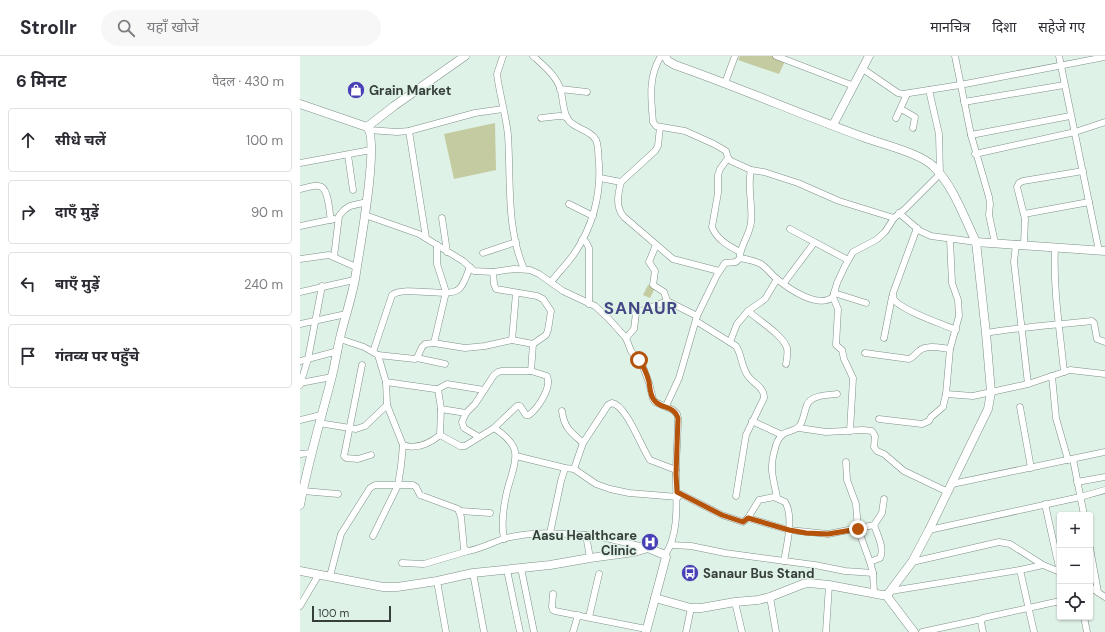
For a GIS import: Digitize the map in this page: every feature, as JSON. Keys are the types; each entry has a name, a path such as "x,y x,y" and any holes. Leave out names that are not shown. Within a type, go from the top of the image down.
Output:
{"street":[{"path":"368,128 394,106 465,56"},
{"path":"503,56 497,74 508,133 510,203 512,220 519,258 524,269"},
{"path":"533,56 555,78 560,89 567,117 573,125 596,140 600,178 593,216 582,240 573,255 551,282"},
{"path":"661,56 655,65 651,81 650,94 653,122 656,126 685,131 700,137 726,151 730,161 751,170 764,172 798,183 839,201 894,218"},
{"path":"665,56 668,61 675,65 921,158 933,166 940,174 955,197 976,242 986,332 990,392 988,409 912,562 888,593"},
{"path":"725,83 735,56"},
{"path":"776,56 854,86"},
{"path":"955,56 975,154 989,197 989,215 995,243"},
{"path":"899,213 917,228 931,236 976,242 1102,251 1089,202 1070,116 1059,56"},
{"path":"833,125 863,69 866,57"},
{"path":"863,69 898,93 907,94 960,85 1061,64 1105,57"},
{"path":"964,102 1064,85"},
{"path":"560,89 587,92"},
{"path":"850,431 853,378 844,359 842,350 836,345 838,309 834,295 837,283 853,252 876,240 885,232 894,218 940,174 939,134 929,90"},
{"path":"896,118 907,94"},
{"path":"300,104 368,128 397,132 409,131 475,113 503,109"},
{"path":"901,109 915,117 913,128"},
{"path":"541,118 559,116 567,117"},
{"path":"971,135 1070,116"},
{"path":"975,154 1074,132 1105,122"},
{"path":"660,127 658,146 655,152 621,182 618,202 621,214 673,258 719,272"},
{"path":"300,505 302,486 332,377 354,280 367,202 371,150 368,128"},
{"path":"409,131 426,238"},
{"path":"300,164 371,150"},
{"path":"348,155 353,190"},
{"path":"728,158 720,169 718,175 718,193 712,227 718,237 740,255 759,263 768,269 777,279 799,294 823,301 828,300 834,295"},
{"path":"666,406 679,378 696,319 719,272 726,263 736,262 748,235 751,220 749,177 751,170"},
{"path":"1028,384 1014,262 1020,245 1024,214 1017,187 1019,183 1023,181 1083,171"},
{"path":"600,178 621,182"},
{"path":"300,189 318,186 323,187 326,191 331,220"},
{"path":"300,226 331,220 339,216 350,206 367,202"},
{"path":"1024,214 1089,202"},
{"path":"569,204 593,216"},
{"path":"364,215 388,222 426,238 463,261 474,271 493,272 524,269 539,274 564,291 600,310 626,338 631,351 645,370 653,398 658,404 666,406 677,414 676,520 671,545 665,555 666,558 646,631 589,617 560,613 552,610 554,594"},
{"path":"334,257 339,216"},
{"path":"442,218 447,252"},
{"path":"884,338 893,293 917,228"},
{"path":"790,229 848,260"},
{"path":"879,420 922,424 927,422 943,407 946,394 950,349 956,330 959,309 952,283 950,239"},
{"path":"582,240 586,242 589,248 589,304"},
{"path":"483,253 516,242"},
{"path":"784,283 814,243"},
{"path":"434,343 446,292 438,271 436,259 437,245"},
{"path":"656,245 649,262 655,271 653,285 664,292 667,301 696,319 723,339 732,342 738,350 741,362 747,374 764,394 764,398 752,421 744,442 736,496"},
{"path":"1055,248 1054,283 1060,325 1064,372"},
{"path":"300,258 328,255 356,267"},
{"path":"373,536 398,486 401,466 402,445 387,405 386,382 376,354 392,295 400,291 446,292 458,290 470,267"},
{"path":"493,272 496,289 537,296 543,300 551,311 546,334 533,344 531,371"},
{"path":"730,342 737,324 748,311 765,300 777,279"},
{"path":"300,292 354,280"},
{"path":"300,384 308,359 322,286"},
{"path":"512,340 516,293"},
{"path":"834,295 866,303"},
{"path":"892,297 895,301 913,312 956,330"},
{"path":"626,338 634,329 636,313 667,301"},
{"path":"748,311 773,331 784,343 787,351 786,364"},
{"path":"300,324 346,314"},
{"path":"986,332 1021,327 1060,325 1093,321 1096,337 1105,342"},
{"path":"340,339 376,354 415,359 418,358 445,364"},
{"path":"418,358 422,347 425,344 434,343 465,348 485,346 512,340 533,344"},
{"path":"865,353 909,359 912,358 919,350 924,348 930,347 950,349"},
{"path":"300,361 338,351"},
{"path":"362,365 344,456 345,458 358,459 371,455"},
{"path":"946,394 969,396 990,392 1028,384 1070,370 1105,374"},
{"path":"440,435 460,446 465,446 494,428 514,408 520,406 526,415 529,415 542,401 545,394 548,378 545,374 531,371 498,372 475,404 466,413 462,422 464,428 479,437"},
{"path":"1052,376 1056,418 1077,482 1083,512"},
{"path":"300,384 332,377"},
{"path":"386,382 438,389 447,384 484,390"},
{"path":"438,389 441,409 440,435"},
{"path":"799,428 807,405 810,401 815,398 837,394"},
{"path":"574,469 584,443 608,405 614,404 617,405 629,420 650,460 676,470"},
{"path":"300,420 320,419 356,429 365,426 387,405"},
{"path":"1020,407 1031,468"},
{"path":"441,409 466,413"},
{"path":"562,411 563,421 567,428 584,443"},
{"path":"752,421 782,435"},
{"path":"494,428 503,434 510,442 514,448 516,456 506,497 502,524 504,539"},
{"path":"776,497 771,475 771,461 776,446 782,435 786,432 799,428 826,432 872,432 875,436 874,446 877,451 884,454 904,471 948,492"},
{"path":"402,445 413,447 424,446 440,435"},
{"path":"952,484 1105,452"},
{"path":"300,454 312,453"},
{"path":"516,456 574,469 596,484 610,489 629,493 677,495 731,519 743,522 748,518 759,500 776,497 785,502 789,511 789,530 784,561"},
{"path":"846,462 847,480 856,504 858,529 873,573 874,593"},
{"path":"550,533 565,468"},
{"path":"1077,482 1105,477"},
{"path":"330,576 341,534 370,488 375,485 413,485 416,487 420,495 458,509 460,512 490,513"},
{"path":"302,486 338,494"},
{"path":"929,530 1080,497 1105,490"},
{"path":"748,518 789,530 828,534 874,526 882,514 884,499"},
{"path":"1045,504 1057,558"},
{"path":"460,512 464,549 468,552"},
{"path":"870,562 880,558 882,554 874,526"},
{"path":"402,563 424,564 468,552 504,539 532,533 586,535 606,538 648,548 665,555"},
{"path":"586,535 590,558"},
{"path":"912,562 999,542 1010,544 1043,565 1057,571"},
{"path":"671,545 691,546 725,553 873,573"},
{"path":"300,571 371,585 390,587 437,581 473,573 550,565 634,552 648,548"},
{"path":"1093,564 1098,592"},
{"path":"655,598 691,608 701,608 735,602 758,600 809,583 874,593 888,593 1043,565"},
{"path":"521,568 534,632"},
{"path":"508,570 520,632"},
{"path":"1020,570 1034,632"},
{"path":"473,573 484,632"},
{"path":"300,606 319,574"},
{"path":"589,617 599,574"},
{"path":"437,581 446,632"},
{"path":"826,632 829,585"},
{"path":"1093,590 1105,597"},
{"path":"888,593 914,632"},
{"path":"770,597 776,632"},
{"path":"735,602 742,632"},
{"path":"922,632 1057,602"},
{"path":"686,632 691,608"},
{"path":"573,632 578,615"},
{"path":"982,619 983,632"},
{"path":"1085,620 1087,632"}],"green space":[{"path":"740,56 778,56 786,59 779,74 738,60"},
{"path":"495,123 496,170 454,179 444,134"},
{"path":"648,285 655,288 650,298 643,295"}],"place":[{"name":"Grain Market","path":"356,90"},
{"name":"Aasu Healthcare Clinic","path":"650,542"},
{"name":"Sanaur Bus Stand","path":"690,573"}],"district":[{"name":"SANAUR","path":"641,308"}],"route":[{"path":"639,360 645,370 651,395 655,402 666,406 677,414 677,492 722,515 743,522 748,518 789,530 806,533 828,534 858,529"}]}
